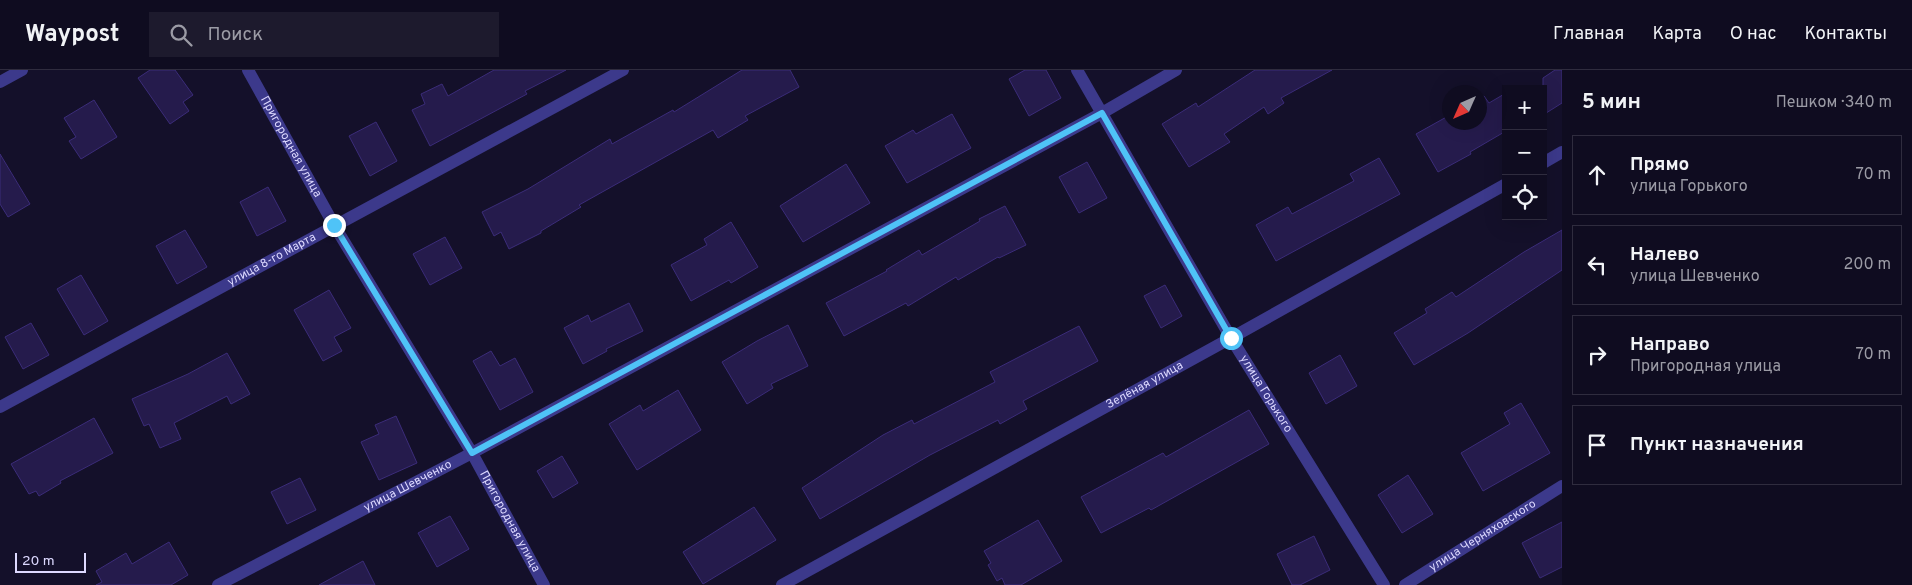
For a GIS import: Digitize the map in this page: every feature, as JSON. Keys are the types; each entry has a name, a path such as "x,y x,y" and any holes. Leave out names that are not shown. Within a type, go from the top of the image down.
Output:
{"street":[{"path":"0,82 22,70"},
{"name":"Пригородная улица","path":"248,70 334,225 472,453 544,585"},
{"name":"улица 8-го Марта","path":"0,407 623,70"},
{"name":"улица Горького","path":"1077,70 1231,338 1384,585"},
{"name":"улица Шевченко","path":"218,585 472,453 1102,113 1176,70"},
{"path":"1547,161 1562,152"},
{"name":"Зелёная улица","path":"782,585 1502,186"},
{"name":"улица Черняховского","path":"1405,585 1562,486"}],"building":[{"path":"150,70 175,70 193,95 183,102 189,111 170,124 138,78"},
{"path":"494,70 566,70 525,91 527,94 430,146 412,110 425,104 421,94 442,84 448,96"},
{"path":"742,70 790,70 799,87 745,116 748,120 718,138 713,130 579,205 581,207 541,231 541,233 509,249 501,232 494,236 482,212 528,189 610,139 612,144 673,110 674,112"},
{"path":"1025,70 1046,70 1061,98 1029,116 1009,79"},
{"path":"1255,70 1332,70 1281,98 1284,103 1268,114 1264,107 1224,134 1230,142 1189,167 1162,124 1196,103 1198,107"},
{"path":"1555,70 1562,70 1562,103 1547,112 1547,85 1543,85 1543,78"},
{"path":"1502,95 1502,133 1470,152 1471,154 1438,172 1416,134 1442,119 1442,130 1487,130 1487,100 1489,103"},
{"path":"94,100 117,137 81,159 69,141 76,137 64,118"},
{"path":"952,114 971,148 907,183 885,146 913,130 916,134"},
{"path":"376,122 397,161 370,176 349,136"},
{"path":"0,154 30,204 8,217 0,204"},
{"path":"1379,158 1400,194 1276,261 1256,225 1288,207 1292,214 1354,181 1350,174"},
{"path":"1087,162 1107,198 1079,213 1059,177"},
{"path":"846,164 870,203 803,242 780,206"},
{"path":"268,187 286,221 257,236 240,202"},
{"path":"1005,206 1026,245 998,257 958,280 956,277 908,306 906,303 844,336 826,303 887,271 919,250 922,255 980,221 979,219"},
{"path":"731,222 758,267 731,283 729,280 691,301 671,265 707,245 704,239"},
{"path":"185,230 207,267 177,284 156,246"},
{"path":"1562,230 1562,270 1468,333 1414,365 1394,333 1427,313 1425,309 1452,292 1456,297 1524,252"},
{"path":"445,237 462,268 430,285 413,254"},
{"path":"81,275 108,321 84,335 57,289"},
{"path":"1165,285 1182,316 1161,328 1144,296"},
{"path":"329,290 351,328 334,337 342,351 323,361 294,310"},
{"path":"629,303 643,331 606,349 607,351 583,364 564,328 588,315 591,322"},
{"path":"31,323 49,355 23,369 5,337"},
{"path":"788,325 808,366 771,384 773,388 747,404 722,362"},
{"path":"1079,326 1098,361 1023,401 1027,409 1000,424 998,420 930,455 820,519 802,488 883,435 912,420 914,424 995,382 990,372"},
{"path":"491,351 500,366 515,358 533,392 500,410 473,361"},
{"path":"227,353 250,394 231,404 227,396 174,423 181,439 160,448 149,424 144,426 132,399 188,374"},
{"path":"1340,355 1357,386 1326,404 1309,373"},
{"path":"678,390 701,430 637,470 609,424 640,405 643,411"},
{"path":"1521,403 1550,453 1483,491 1461,453 1510,424 1504,413"},
{"path":"1249,410 1269,444 1151,510 1149,508 1101,533 1081,497 1163,453 1166,457"},
{"path":"396,416 417,463 379,480 361,442 379,434 375,425"},
{"path":"94,418 113,453 60,481 61,483 39,496 36,491 29,494 11,464"},
{"path":"562,456 578,483 553,498 537,471"},
{"path":"1408,475 1433,514 1402,533 1378,495"},
{"path":"300,478 316,510 287,524 271,492"},
{"path":"754,507 776,540 703,584 683,552"},
{"path":"450,516 469,549 437,567 418,533"},
{"path":"1038,520 1062,561 1021,585 1005,585 1002,578 997,581 988,565 991,563 984,551"},
{"path":"1562,522 1562,567 1540,578 1522,543"},
{"path":"1314,536 1330,570 1300,585 1292,585 1277,554"},
{"path":"169,542 188,575 171,585 96,585 102,582 96,571 126,553 132,564"},
{"path":"363,561 375,585 319,585"}],"route":[{"path":"334,225 472,453 1102,113 1231,338"}]}
